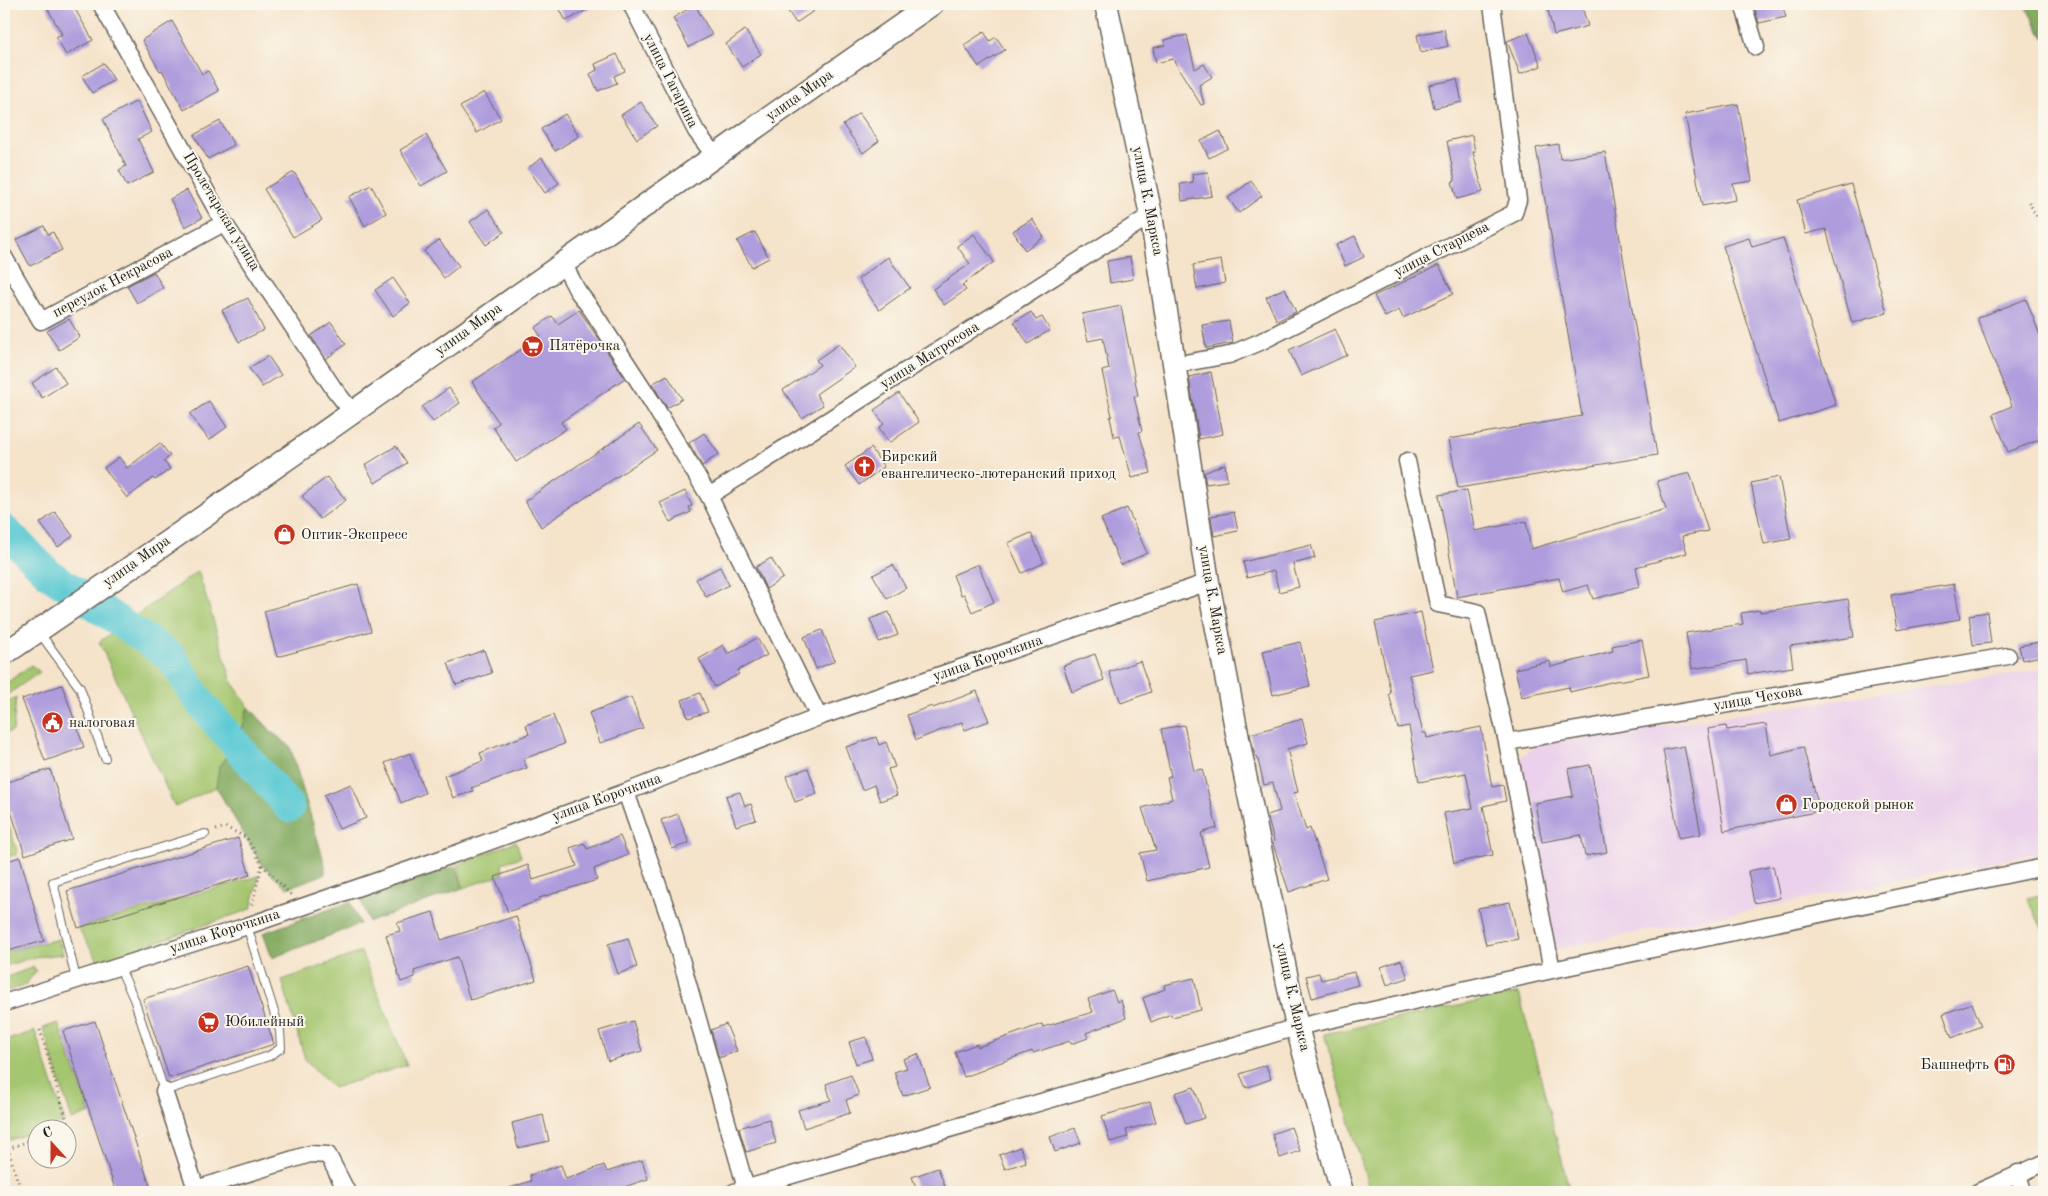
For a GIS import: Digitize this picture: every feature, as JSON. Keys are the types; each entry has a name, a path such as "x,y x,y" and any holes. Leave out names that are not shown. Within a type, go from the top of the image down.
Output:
{"main road":[{"name":"улица Мира","path":"4,654 353,413 714,155 932,4"},
{"name":"улица К. Маркса","path":"1106,4 1151,215 1208,582 1245,775 1297,1027 1342,1192"}],"street":[{"name":"Пролетарская улица","path":"102,4 224,223 334,389 353,413"},
{"name":"улица Гагарина","path":"631,4 696,131 714,155"},
{"name":"улица Старцева","path":"1174,365 1229,355 1260,342 1514,214 1518,200 1492,4"},
{"path":"1743,4 1756,47"},
{"name":"улица Матросова","path":"709,496 1151,215"},
{"name":"переулок Некрасова","path":"4,257 41,321 224,223"},
{"path":"562,263 577,290 652,402 709,496 819,718"},
{"path":"1406,461 1438,604 1477,612 1507,742 1552,970"},
{"name":"улица Корочкина","path":"4,1004 76,979 247,926 455,854 626,792 819,718 1208,582"},
{"name":"улица Чехова","path":"1507,742 2008,656"},
{"path":"626,792 669,917 742,1191 1297,1027 1552,970 2044,867"},
{"path":"164,1091 197,1191 310,1154 328,1156 347,1192"},
{"path":"1978,1192 2044,1163"},
{"path":"2018,1174 2023,1192"}],"lane":[{"path":"38,630 80,688 105,758"},
{"path":"76,979 53,882 205,834"},
{"path":"119,966 134,999 164,1091 270,1056 281,1048 280,1031 247,926"}],"path":[{"path":"2028,202 2044,230"},
{"path":"205,834 225,827 246,838 262,865 287,888 299,907"},
{"path":"247,926 262,865"},
{"path":"40,1030 66,1118"},
{"path":"20,1192 6,1150 28,1141"}],"shaded area":[{"name":"Городской рынок","path":"2044,669 2044,852 1555,949 1520,758 1538,744"}],"green space":[{"path":"2024,4 2044,4 2044,38"},
{"path":"198,571 232,682 248,706 240,739 219,768 216,787 175,807 99,642"},
{"path":"31,665 40,672 4,697 4,685"},
{"path":"16,697 13,731 4,734 4,706"},
{"path":"248,706 273,733 290,746 325,865 325,874 287,888 262,865 216,787 219,768 240,739"},
{"path":"4,811 18,854 4,858"},
{"path":"516,841 521,857 502,863 503,874 463,888 458,865"},
{"path":"456,866 463,888 369,922 360,898"},
{"path":"259,876 251,909 99,962 78,928"},
{"path":"2044,894 2044,932 2027,898"},
{"path":"350,902 360,924 272,958 263,933"},
{"path":"59,939 63,954 35,957 4,966 4,952"},
{"path":"361,952 407,1065 333,1088 305,1059 282,980"},
{"path":"34,967 36,971 25,985 4,992 4,978"},
{"path":"1519,993 1570,1192 1370,1192 1324,1034"},
{"path":"58,1023 90,1113 71,1118 43,1028"},
{"path":"35,1031 64,1118 28,1118 28,1134 4,1142 4,1041"}],"building":[{"path":"45,4 72,4 93,40 66,55 56,37 62,34"},
{"path":"557,4 598,4 566,21"},
{"path":"783,4 824,4 796,23"},
{"path":"1581,4 1588,26 1554,35 1548,10"},
{"path":"1753,4 1782,4 1786,17 1759,23"},
{"path":"695,5 712,35 689,47 673,18"},
{"path":"172,21 202,74 208,71 219,91 184,110 162,70 160,71 142,40"},
{"path":"1444,29 1448,46 1421,53 1417,35"},
{"path":"745,30 761,54 742,67 726,44"},
{"path":"984,32 990,41 996,37 1005,50 979,67 964,45"},
{"path":"1528,33 1541,66 1520,74 1507,41"},
{"path":"1187,35 1195,69 1204,64 1212,77 1199,85 1204,104 1201,105 1173,59 1156,63 1153,48 1165,45 1164,40"},
{"path":"617,54 625,71 614,76 617,83 598,91 590,74 597,70 595,64"},
{"path":"104,63 114,80 92,93 82,76"},
{"path":"1457,79 1462,102 1434,108 1429,85"},
{"path":"484,92 501,119 477,133 460,107"},
{"path":"137,101 152,132 138,139 154,172 127,186 119,170 126,166 103,119"},
{"path":"641,102 657,126 637,139 621,115"},
{"path":"1738,104 1752,181 1733,184 1736,200 1702,206 1685,114"},
{"path":"859,113 879,141 863,153 843,125"},
{"path":"565,114 579,136 555,151 541,129"},
{"path":"220,121 234,145 208,159 194,135"},
{"path":"1220,131 1228,148 1209,158 1201,141"},
{"path":"426,135 447,171 421,186 400,150"},
{"path":"1472,135 1475,152 1473,152 1483,192 1457,199 1452,182 1455,181 1447,141"},
{"path":"1558,144 1560,159 1605,152 1657,455 1458,488 1449,439 1582,416 1536,148"},
{"path":"542,158 559,183 545,193 528,168"},
{"path":"294,172 322,220 293,237 264,189"},
{"path":"1208,172 1212,196 1182,201 1180,184 1193,182 1192,174"},
{"path":"1251,181 1262,196 1239,213 1228,198"},
{"path":"1851,184 1887,313 1852,323 1826,229 1806,234 1797,200"},
{"path":"371,185 386,213 365,226 349,197"},
{"path":"187,190 202,218 185,227 170,199"},
{"path":"488,209 504,232 486,245 470,222"},
{"path":"1032,219 1044,237 1025,250 1013,231"},
{"path":"44,226 48,234 53,232 62,250 30,266 16,240"},
{"path":"755,232 769,258 752,267 737,241"},
{"path":"974,234 994,262 962,285 966,290 944,305 933,289 970,264 957,246"},
{"path":"1355,236 1364,257 1345,266 1336,245"},
{"path":"1749,238 1752,247 1783,238 1836,405 1779,423 1723,246"},
{"path":"439,240 459,266 444,278 424,251"},
{"path":"888,257 910,288 879,310 858,279"},
{"path":"1130,257 1133,279 1110,283 1107,261"},
{"path":"1221,260 1225,283 1197,289 1193,265"},
{"path":"1439,265 1453,294 1403,318 1399,310 1385,317 1374,296"},
{"path":"154,272 163,288 137,303 127,286"},
{"path":"393,278 410,303 393,316 375,290"},
{"path":"1285,288 1296,312 1277,321 1266,297"},
{"path":"248,298 264,330 239,342 222,310"},
{"path":"2026,299 2044,346 2044,438 2008,452 1993,414 2012,406 1977,318"},
{"path":"1121,306 1138,396 1134,396 1142,431 1139,432 1151,473 1132,478 1120,436 1114,437 1110,417 1112,416 1102,371 1109,369 1103,338 1088,341 1082,314"},
{"path":"579,310 625,378 561,422 566,429 516,462 493,427 499,423 472,382 541,336 535,328 552,316 558,324"},
{"path":"1031,312 1036,320 1042,317 1050,330 1028,344 1014,322"},
{"path":"69,319 80,337 59,350 47,331"},
{"path":"1229,321 1233,343 1206,348 1202,325"},
{"path":"331,322 346,344 326,359 311,336"},
{"path":"1335,329 1347,355 1301,376 1289,350"},
{"path":"839,344 855,367 816,394 823,405 802,418 783,390 820,365 816,360"},
{"path":"268,356 281,375 262,387 249,368"},
{"path":"56,367 66,383 42,398 32,383"},
{"path":"1211,372 1223,434 1199,439 1189,377"},
{"path":"667,375 682,399 667,408 652,384"},
{"path":"449,388 460,403 433,422 422,407"},
{"path":"899,393 919,422 889,443 879,428 884,424 874,410"},
{"path":"209,401 227,427 209,440 190,414"},
{"path":"639,424 657,450 541,527 525,501"},
{"path":"704,433 719,454 702,466 689,443"},
{"path":"160,443 170,456 164,461 170,469 155,480 153,478 127,498 104,468 119,457 127,468"},
{"path":"396,446 407,463 375,483 365,465"},
{"name":"Бирский евангелическо-лютеранский приход","path":"871,448 884,467 859,485 845,466"},
{"path":"1225,464 1227,481 1206,484 1204,473"},
{"path":"1690,473 1708,531 1682,536 1687,553 1636,567 1640,587 1593,599 1588,585 1563,592 1559,578 1457,597 1439,495 1467,490 1475,531 1526,521 1531,549 1666,509 1657,481"},
{"path":"327,477 346,500 320,519 302,496"},
{"path":"1779,477 1791,539 1764,544 1751,483"},
{"path":"685,491 692,506 689,507 691,512 670,522 660,503"},
{"path":"1127,508 1147,553 1121,565 1101,519"},
{"path":"55,512 73,536 58,547 40,523"},
{"path":"1234,512 1238,531 1214,536 1211,516"},
{"path":"1031,533 1044,563 1022,573 1008,543"},
{"path":"1311,545 1315,558 1293,564 1299,587 1279,592 1274,571 1247,578 1243,562"},
{"path":"771,558 783,578 766,589 756,567"},
{"path":"978,564 994,602 972,612 964,594 961,595 953,575"},
{"path":"893,565 906,588 887,599 873,575"},
{"path":"720,567 729,585 706,597 696,579"},
{"path":"358,584 371,631 277,657 264,611"},
{"path":"1954,584 1960,619 1897,630 1891,595"},
{"path":"1848,599 1854,637 1790,646 1793,667 1748,674 1746,660 1692,669 1686,633 1743,624 1741,613"},
{"path":"889,612 898,635 879,642 870,619"},
{"path":"1421,612 1433,670 1409,675 1423,733 1426,733 1427,738 1481,727 1492,787 1503,785 1506,801 1483,806 1493,855 1454,863 1444,813 1473,808 1466,773 1419,782 1409,726 1398,728 1389,694 1391,693 1375,622"},
{"path":"1987,612 1991,643 1973,645 1969,615"},
{"path":"822,630 835,661 816,669 804,637"},
{"path":"757,638 767,655 737,671 739,674 715,687 699,659 723,645 728,654"},
{"path":"1642,640 1649,675 1570,692 1569,687 1522,697 1515,669 1550,661 1551,667 1613,651 1612,646"},
{"path":"1300,642 1310,686 1273,695 1263,651"},
{"path":"2039,642 2042,656 2022,660 2019,646"},
{"path":"484,650 492,673 456,685 448,663"},
{"path":"1095,654 1104,680 1072,692 1063,666"},
{"path":"1140,661 1151,692 1121,703 1109,672"},
{"name":"налоговая","path":"62,685 84,747 45,761 22,699"},
{"path":"977,691 989,721 965,730 962,722 916,740 907,715 932,706 933,708"},
{"path":"700,693 708,712 688,718 682,700"},
{"path":"631,697 643,728 600,743 589,713"},
{"path":"553,715 564,744 523,759 527,768 471,788 473,791 453,798 444,776 483,761 480,753 529,734 526,725"},
{"path":"1302,719 1308,743 1287,749 1298,792 1294,793 1306,830 1310,828 1327,879 1289,892 1273,844 1274,841 1267,815 1280,811 1273,783 1264,785 1250,734"},
{"path":"1766,724 1771,755 1803,747 1820,811 1724,831 1708,729 1726,726 1727,730"},
{"path":"1184,725 1194,771 1202,769 1217,828 1201,833 1209,867 1147,881 1140,853 1156,850 1142,808 1172,799 1167,777 1171,776 1161,729"},
{"path":"876,737 879,745 886,742 895,767 888,769 897,795 880,801 874,785 862,790 846,747"},
{"path":"1684,746 1701,834 1679,838 1663,750"},
{"path":"410,753 425,793 401,803 385,763"},
{"path":"1590,765 1607,852 1585,856 1581,835 1542,842 1535,803 1573,796 1568,769"},
{"path":"808,768 817,794 795,802 786,776"},
{"path":"50,769 72,839 25,855 4,789 4,783"},
{"path":"351,784 366,818 339,829 324,795"},
{"path":"740,792 745,806 751,804 756,820 736,826 726,796"},
{"path":"678,814 689,843 672,849 661,820"},
{"path":"620,836 628,855 594,869 597,880 539,898 540,900 508,912 495,877 528,865 533,880 577,866 570,848 584,843 587,849"},
{"path":"238,838 250,875 78,928 67,891"},
{"path":"20,857 44,941 4,952 4,862"},
{"path":"1773,866 1780,898 1754,903 1748,871"},
{"path":"1510,902 1518,939 1486,945 1478,908"},
{"path":"433,912 441,940 516,916 536,980 470,1000 457,957 414,971 415,977 401,982 386,935 400,931 397,923"},
{"path":"628,938 637,967 618,974 608,944"},
{"path":"1401,960 1408,978 1387,985 1381,967"},
{"name":"Юбилейный","path":"248,966 274,1044 169,1078 143,999"},
{"path":"1354,972 1358,985 1312,998 1306,976 1319,973 1321,980"},
{"path":"1194,978 1201,1010 1172,1017 1171,1014 1151,1022 1143,998 1165,989 1164,985"},
{"path":"1112,990 1117,1002 1121,1000 1126,1018 1086,1033 1088,1038 1071,1044 1070,1041 1033,1053 1032,1051 964,1077 955,1052 977,1044 978,1047 1042,1024 1043,1027 1093,1012 1088,999"},
{"path":"1972,1003 1981,1026 1952,1038 1943,1014"},
{"path":"95,1021 152,1192 116,1192 63,1031"},
{"path":"633,1021 642,1051 608,1061 599,1031"},
{"path":"726,1024 737,1051 719,1058 711,1030"},
{"path":"866,1037 872,1059 856,1064 849,1042"},
{"path":"918,1054 930,1087 903,1096 894,1072 907,1068 903,1059"},
{"path":"1266,1065 1271,1079 1246,1088 1240,1074"},
{"path":"851,1075 859,1095 846,1100 850,1113 804,1128 798,1110 831,1100 826,1084"},
{"path":"1194,1087 1204,1118 1186,1124 1175,1093"},
{"path":"1150,1102 1156,1122 1126,1130 1128,1137 1110,1142 1102,1116"},
{"path":"543,1115 549,1141 518,1148 512,1123"},
{"path":"769,1119 776,1143 746,1152 739,1128"},
{"path":"1291,1127 1300,1151 1280,1158 1272,1134"},
{"path":"1075,1128 1081,1143 1055,1152 1050,1137"},
{"path":"1020,1147 1026,1162 1005,1169 999,1155"},
{"path":"642,1160 648,1179 609,1192 506,1192 506,1189 531,1181 530,1175 561,1165 566,1179 604,1165 607,1172"},
{"path":"938,1168 945,1186 929,1192 918,1192 912,1177"}],"waterway":[{"path":"4,530 48,573 171,657 201,704 289,807"}],"place":[{"name":"Пятёрочка","path":"533,346"},
{"name":"Бирский евангелическо-лютеранский приход","path":"865,466"},
{"name":"Оптик-Экспресс","path":"285,535"},
{"name":"налоговая","path":"53,723"},
{"name":"Городской рынок","path":"1786,805"},
{"name":"Юбилейный","path":"209,1022"},
{"name":"Башнефть","path":"2005,1065"}]}
